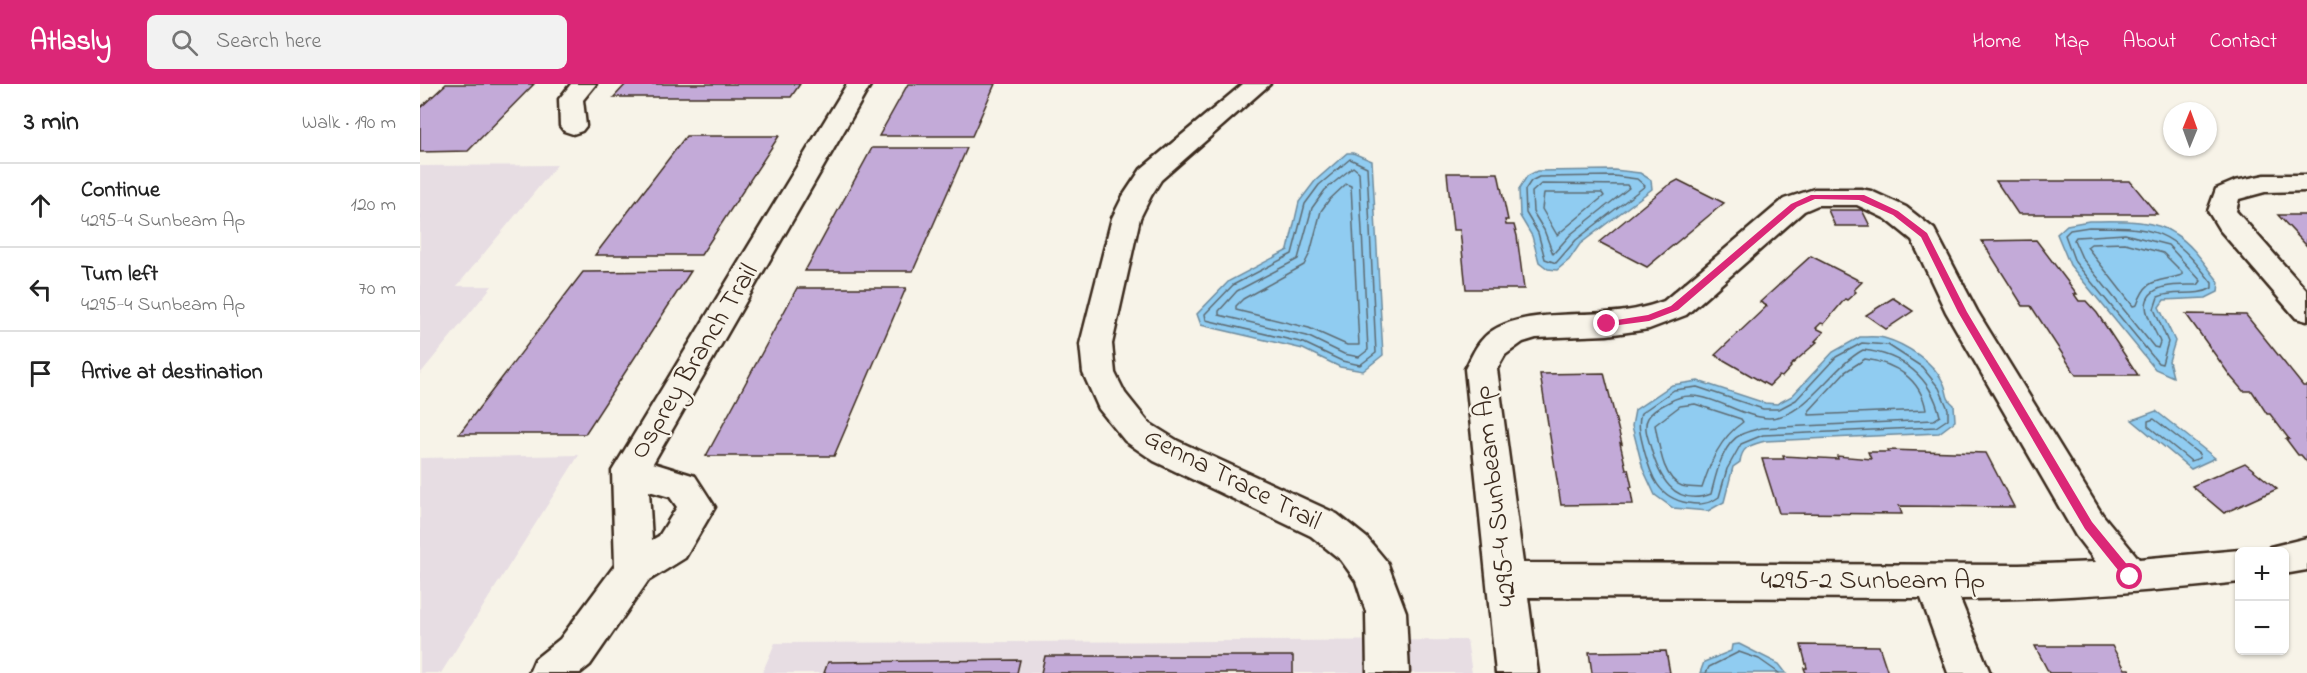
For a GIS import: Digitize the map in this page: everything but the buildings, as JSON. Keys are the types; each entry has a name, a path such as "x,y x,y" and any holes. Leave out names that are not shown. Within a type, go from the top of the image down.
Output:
{"street":[{"path":"573,126 570,99 584,84"},
{"name":"Osprey Branch Trail","path":"634,569 630,471 859,84"},
{"name":"Genna Trace Trail","path":"1258,84 1151,175 1137,196 1126,218 1096,344 1099,373 1110,400 1137,432 1166,451 1323,525 1353,549 1373,574 1386,612 1388,673"},
{"path":"2307,183 2259,183 2239,187 2226,195 2222,211 2229,223 2307,310"},
{"name":"4295-4 Sunbeam Ap","path":"1517,673 1481,369 1493,347 1512,334 1535,327 1607,324 1649,318 1674,308 1794,205 1814,197 1861,197 1896,213 1924,235 1962,312 2089,525 2130,577"},
{"path":"550,673 575,652 634,569 672,547 697,507 682,486 630,471"},
{"path":"2289,557 2307,554"},
{"name":"4295-2 Sunbeam Ap","path":"1505,580 2019,582 2130,577 2235,566"},
{"path":"1934,581 1969,673"}],"shaded area":[{"path":"557,165 457,286 492,286 420,374 420,166"},
{"path":"579,455 441,673 420,673 420,458"},
{"path":"1467,640 1472,673 762,673 775,643"}],"water":[{"path":"1347,153 1353,153 1372,161 1383,355 1363,371 1340,367 1303,349 1201,325 1197,314 1229,281 1288,250 1299,202 1315,181"},
{"path":"1614,170 1640,173 1651,180 1652,189 1580,244 1569,260 1557,270 1548,269 1539,262 1532,236 1520,216 1519,189 1527,176 1537,171"},
{"path":"2089,221 2145,223 2166,229 2188,244 2219,282 2218,292 2206,298 2164,300 2159,307 2175,341 2169,361 2173,377 2155,369 2070,265 2057,234 2067,225"},
{"path":"1860,337 1878,337 1893,341 1927,362 1940,376 1948,398 1954,405 1955,421 1939,433 1765,441 1755,444 1745,449 1740,462 1733,467 1724,502 1708,511 1673,508 1655,495 1643,469 1632,426 1635,410 1672,385 1698,381 1765,403 1777,404 1792,396 1833,352"},
{"path":"2156,411 2215,458 2191,469 2132,420"},
{"path":"1739,644 1779,664 1786,673 1700,673 1704,662 1731,651 1732,645"}],"route":[{"path":"1607,324 1649,318 1674,308 1794,205 1814,197 1861,197 1896,213 1924,235 1962,312 2089,525 2130,577"}]}
